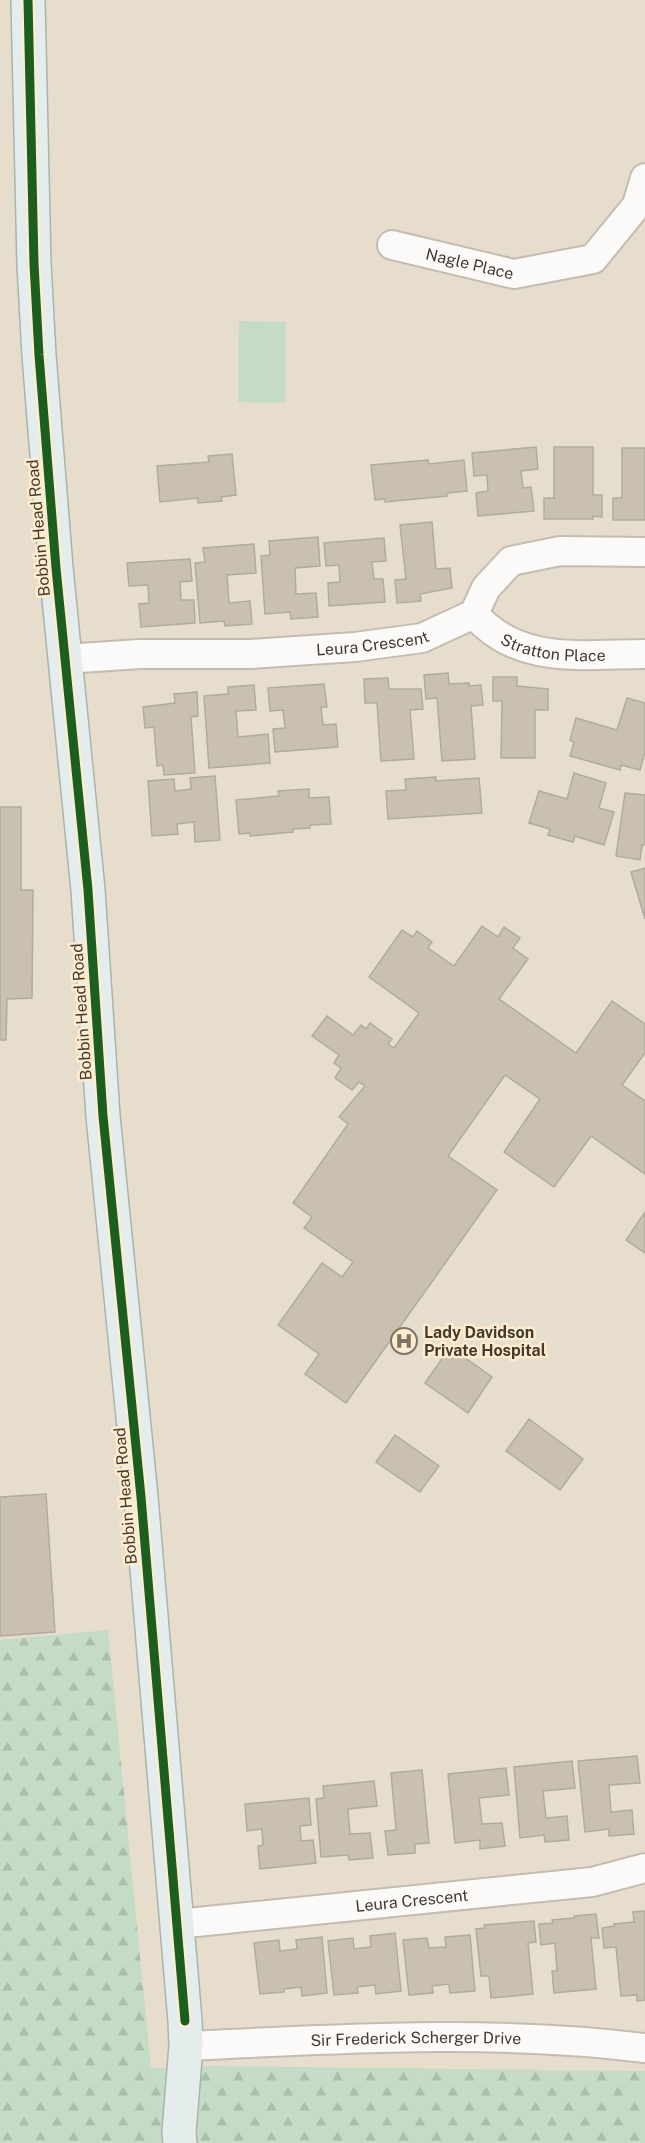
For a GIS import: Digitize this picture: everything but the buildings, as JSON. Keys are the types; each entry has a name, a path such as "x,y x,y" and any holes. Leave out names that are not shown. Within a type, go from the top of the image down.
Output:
{"main road":[{"name":"Bobbin Head Road","path":"28,0 37,321 65,659 88,890 102,1116 141,1497 186,2046 176,2139"}],"street":[{"name":"Nagle Place","path":"392,245 514,274 593,259 637,205 645,178"},
{"path":"474,614 486,588 512,561 560,551 645,552"},
{"name":"Leura Crescent","path":"65,659 163,654 250,654 355,647 422,638 474,614"},
{"name":"Stratton Place","path":"474,614 486,628 525,649 561,656 645,654"},
{"name":"Leura Crescent","path":"177,1924 592,1882 645,1868"},
{"name":"Sir Frederick Scherger Drive","path":"186,2046 376,2037 535,2038 645,2048"}],"green space":[{"path":"239,321 286,322 285,403 238,402"},
{"path":"108,1630 151,2068 216,2066 645,2071 645,2143 0,2143 0,1640"}],"cycle path":[{"path":"28,0 34,264 39,355 56,568 88,890 103,1116 141,1497 185,2021"}],"place":[{"name":"Lady Davidson Private Hospital","path":"404,1341"}]}
